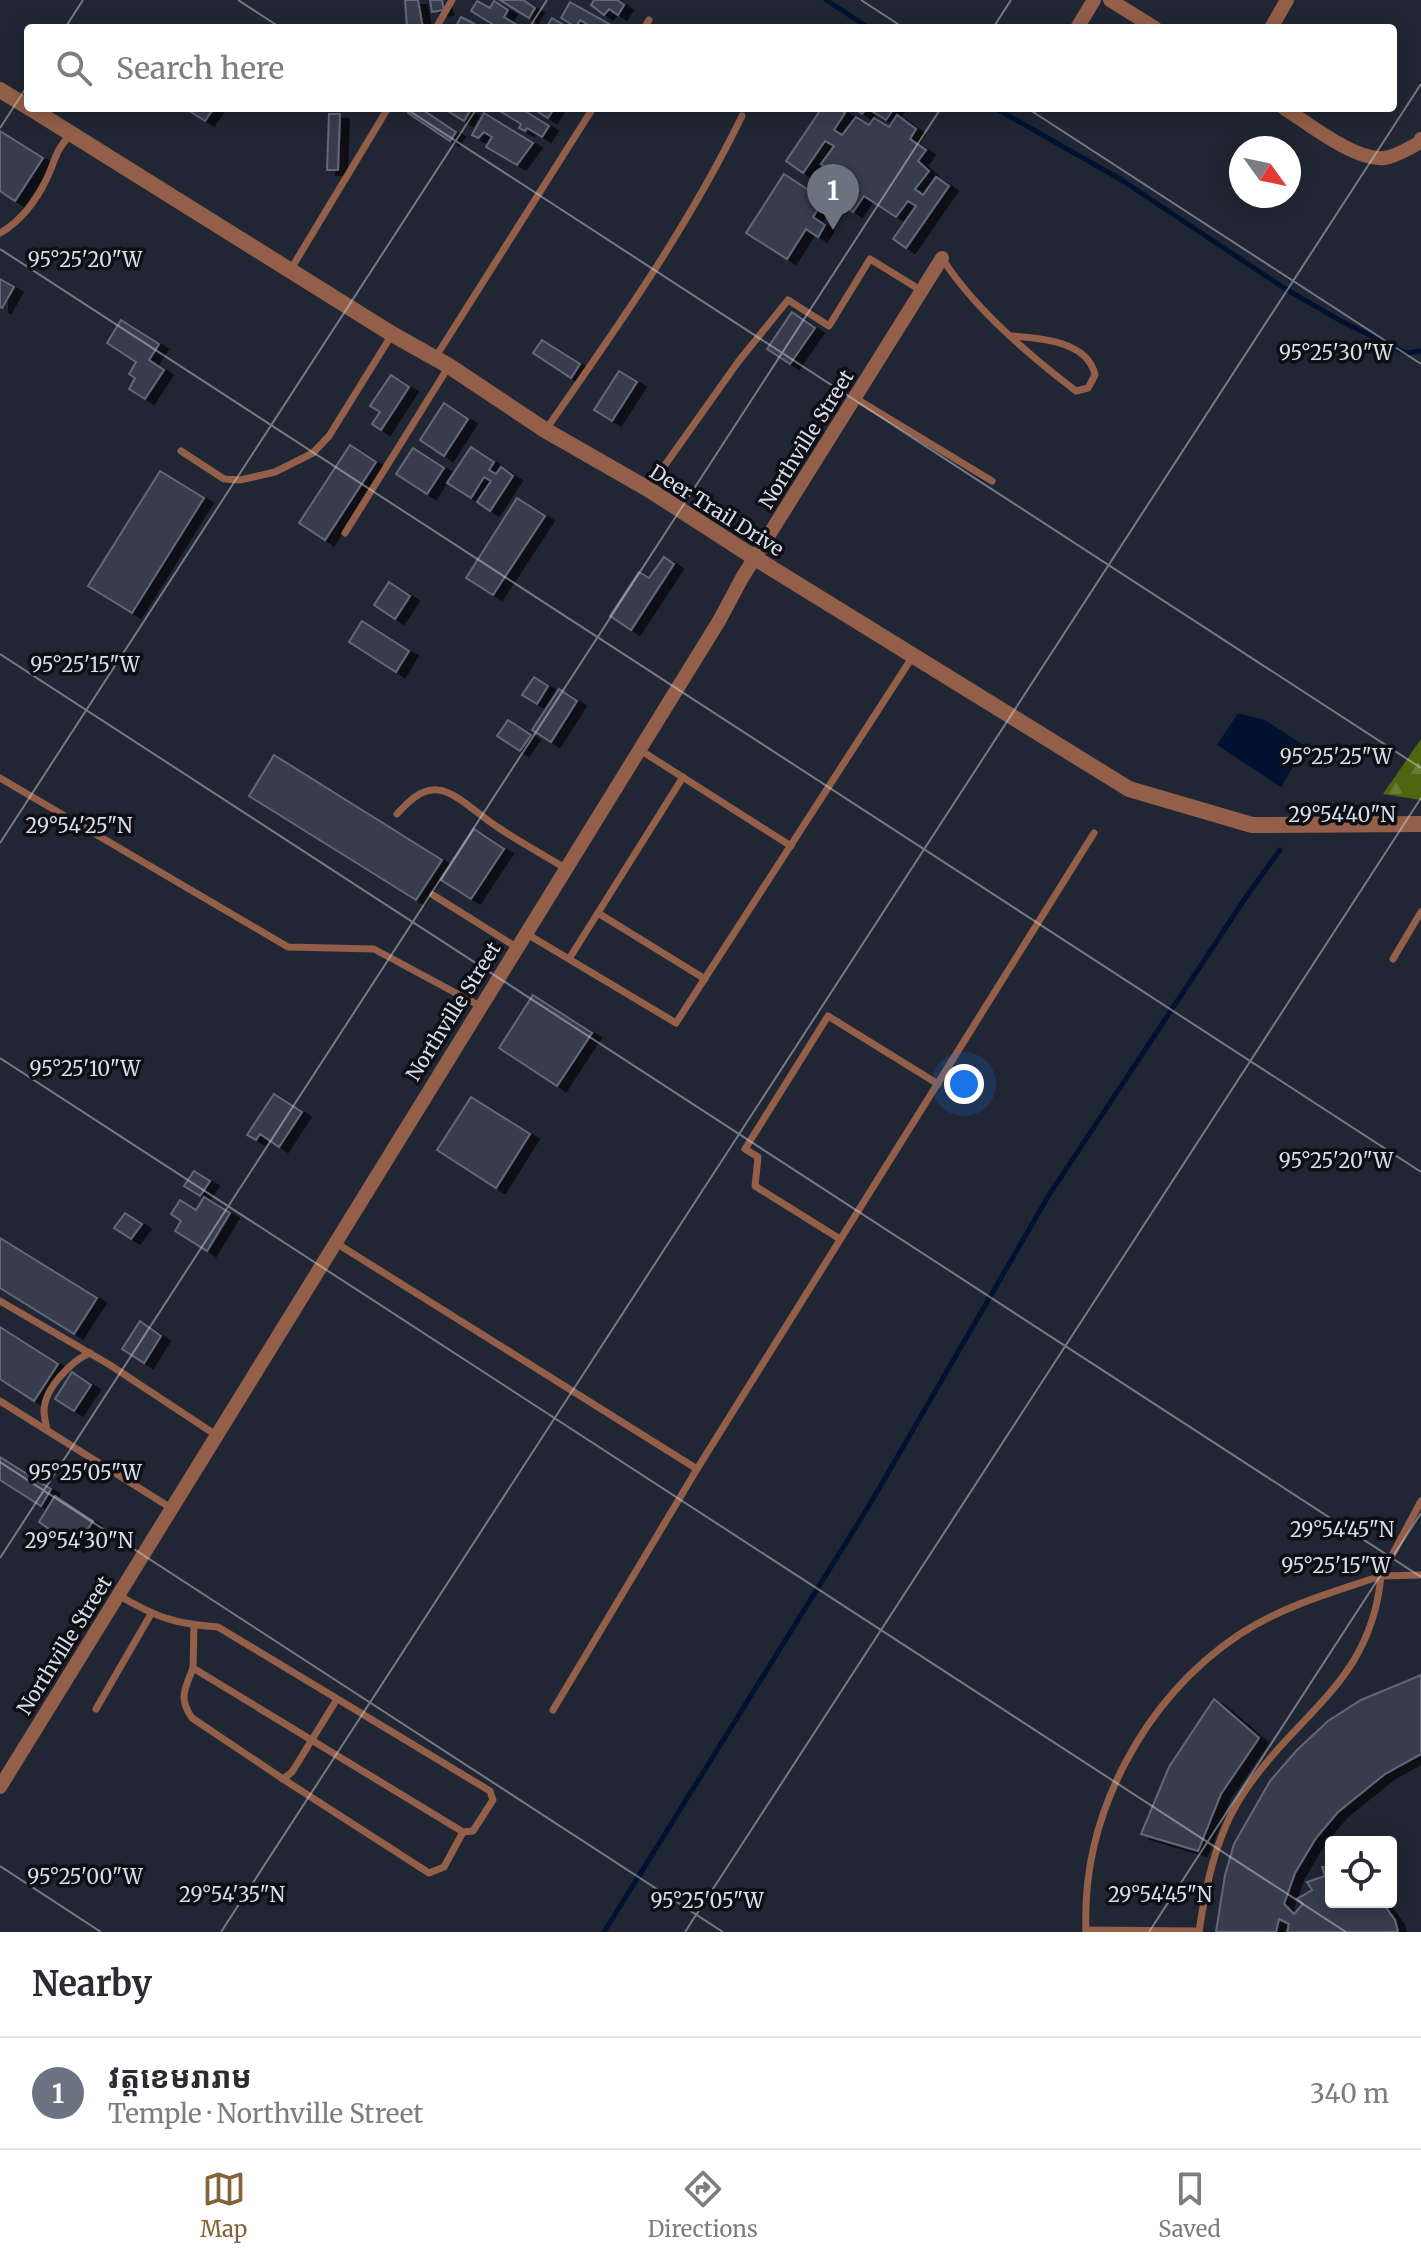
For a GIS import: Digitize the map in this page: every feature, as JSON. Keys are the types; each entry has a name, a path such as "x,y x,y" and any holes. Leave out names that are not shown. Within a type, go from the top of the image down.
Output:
{"street":[{"path":"1079,24 1094,0"},
{"path":"1110,0 1149,24"},
{"path":"1273,24 1287,0"},
{"name":"Deer Trail Drive","path":"0,90 24,104"},
{"name":"Deer Trail Drive","path":"37,112 392,334 442,362 545,430 648,489 1129,789 1252,825 1421,824"},
{"path":"1290,112 1347,148 1368,157 1387,158 1419,143 1421,139"},
{"name":"Northville Street","path":"0,1787 942,258"}],"lane":[{"path":"438,24 452,0"},
{"path":"646,24 649,20"},
{"path":"291,269 386,112"},
{"path":"345,533 591,112"},
{"path":"545,430 641,292 726,149 742,116"},
{"path":"0,233 16,224 46,180 58,148 73,133"},
{"path":"942,258 956,280 1012,336 1045,368 1076,391 1088,388 1095,375 1094,368 1080,353 1048,338 1012,336"},
{"path":"648,489 738,362 788,300 829,326 870,259 922,291"},
{"path":"181,451 224,479 240,480 275,472 313,453 329,436 392,334"},
{"path":"855,398 992,481"},
{"path":"525,933 676,1023 913,656"},
{"path":"638,749 791,846"},
{"path":"569,959 683,777"},
{"path":"0,778 288,947 374,949 480,1006"},
{"path":"397,814 421,794 438,790 451,794 494,825 565,868"},
{"path":"553,1710 697,1469 1094,833"},
{"path":"433,895 516,947"},
{"path":"1393,959 1421,912"},
{"path":"598,913 705,979"},
{"path":"840,1239 755,1186 758,1157 745,1149 828,1016 938,1084"},
{"path":"334,1242 697,1469"},
{"path":"0,1301 90,1353 216,1435"},
{"path":"47,1430 43,1408 59,1376 79,1358 90,1353"},
{"path":"0,1401 171,1508"},
{"path":"1421,1501 1381,1576 1379,1598 1371,1624 1348,1673 1268,1759 1231,1814 1206,1884 1199,1932 1086,1931 1090,1855 1108,1802 1134,1746 1155,1715 1189,1676 1239,1635 1285,1609 1381,1576 1421,1575"},
{"path":"118,1595 151,1614 194,1625 218,1627 490,1791 493,1800 473,1831 463,1832 193,1668"},
{"path":"96,1709 151,1614"},
{"path":"194,1625 193,1668 183,1692 184,1706 192,1718 429,1873 444,1867 463,1832"},
{"path":"283,1779 292,1772 337,1699"}],"green space":[{"path":"1421,739 1421,800 1383,794"}],"water":[{"path":"1238,713 1265,720 1305,746 1281,787 1217,745"}],"building":[{"path":"405,0 418,0 422,24 407,24"},
{"path":"430,0 442,0 444,10 432,12"},
{"path":"500,0 523,0 535,8 529,18"},
{"path":"594,0 617,0 624,5 618,15 609,9 604,15 591,5"},
{"path":"477,1 490,8 494,1 508,10 504,17 515,24 492,24 471,11"},
{"path":"570,2 609,24 587,24 580,20 578,24 571,24 561,18"},
{"path":"461,17 474,24 457,24"},
{"path":"552,18 562,24 548,24"},
{"path":"191,112 211,112 205,121"},
{"path":"426,112 456,132 450,141 408,113"},
{"path":"449,112 469,112 464,121"},
{"path":"502,112 526,112 549,126 542,137 527,128 525,131 519,128 521,124"},
{"path":"819,112 845,113 834,130 842,135 856,117 869,125 874,118 889,127 897,115 916,129 910,139 926,150 918,161 929,171 915,189 923,195 936,177 949,186 906,248 893,239 916,206 908,201 896,217 864,196 853,212 841,203 852,186 821,164 834,146 825,141 803,173 786,161"},
{"path":"873,112 891,112 886,120"},
{"path":"484,113 533,143 517,165 486,147 492,137 484,132 478,138 472,135"},
{"path":"329,114 340,114 338,170 327,170"},
{"path":"0,131 43,158 15,201 0,191"},
{"path":"784,174 824,200 813,217 825,225 818,237 806,229 787,259 746,233"},
{"path":"0,279 14,287 2,308 0,307"},
{"path":"792,312 815,328 790,364 767,349"},
{"path":"121,320 159,344 149,360 164,370 145,399 129,389 135,378 129,374 136,362 107,343"},
{"path":"542,340 580,364 571,378 533,353"},
{"path":"619,371 637,382 612,421 594,410"},
{"path":"391,375 409,387 381,430 372,424 380,412 370,406"},
{"path":"444,403 468,419 444,456 420,440"},
{"path":"350,445 376,462 325,540 299,523"},
{"path":"471,447 494,462 489,470 496,474 501,467 513,476 490,511 477,502 491,481 484,477 471,498 447,483"},
{"path":"413,448 444,468 427,494 396,474"},
{"path":"160,471 204,498 132,613 88,586"},
{"path":"517,498 545,516 493,595 466,578"},
{"path":"664,557 674,564 631,630 610,616 639,572 649,578"},
{"path":"389,582 410,596 395,619 374,605"},
{"path":"362,621 409,651 396,672 349,642"},
{"path":"534,677 548,686 537,704 522,695"},
{"path":"559,689 577,701 551,742 532,730"},
{"path":"508,720 531,735 520,751 497,736"},
{"path":"274,755 442,860 416,900 249,796"},
{"path":"474,829 504,849 471,899 441,880"},
{"path":"533,995 592,1033 557,1086 499,1048"},
{"path":"274,1094 302,1112 279,1147 260,1134 256,1140 247,1135"},
{"path":"471,1097 530,1134 496,1188 437,1150"},
{"path":"194,1171 210,1181 200,1196 184,1186"},
{"path":"204,1197 230,1213 207,1251 175,1231 181,1221 171,1214 180,1200 196,1210"},
{"path":"125,1213 142,1224 131,1239 114,1228"},
{"path":"0,1238 97,1298 74,1334 0,1288"},
{"path":"140,1321 161,1336 144,1363 122,1349"},
{"path":"0,1327 58,1364 34,1401 0,1379"},
{"path":"72,1372 91,1385 74,1411 55,1399"},
{"path":"0,1457 51,1489 41,1506 0,1480"},
{"path":"55,1496 93,1521 76,1547 39,1522"},
{"path":"1421,1675 1421,1754 1385,1774 1338,1812 1316,1838 1295,1873 1284,1904 1294,1914 1303,1904 1297,1899 1312,1890 1307,1882 1325,1876 1325,1908 1386,1908 1395,1920 1398,1932 1287,1932 1289,1924 1279,1919 1276,1932 1216,1932 1225,1875 1234,1844 1270,1781 1328,1721 1361,1700"},
{"path":"1214,1699 1259,1738 1221,1794 1198,1851 1141,1834 1169,1767"}],"waterway":[{"path":"826,0 863,24"},
{"path":"1002,112 1120,179 1284,288 1341,321 1406,353 1421,351"},
{"path":"604,1932 870,1504 1049,1195 1280,850"}],"place":[{"name":"វត្តខេមរារាម","path":"833,230"}]}
